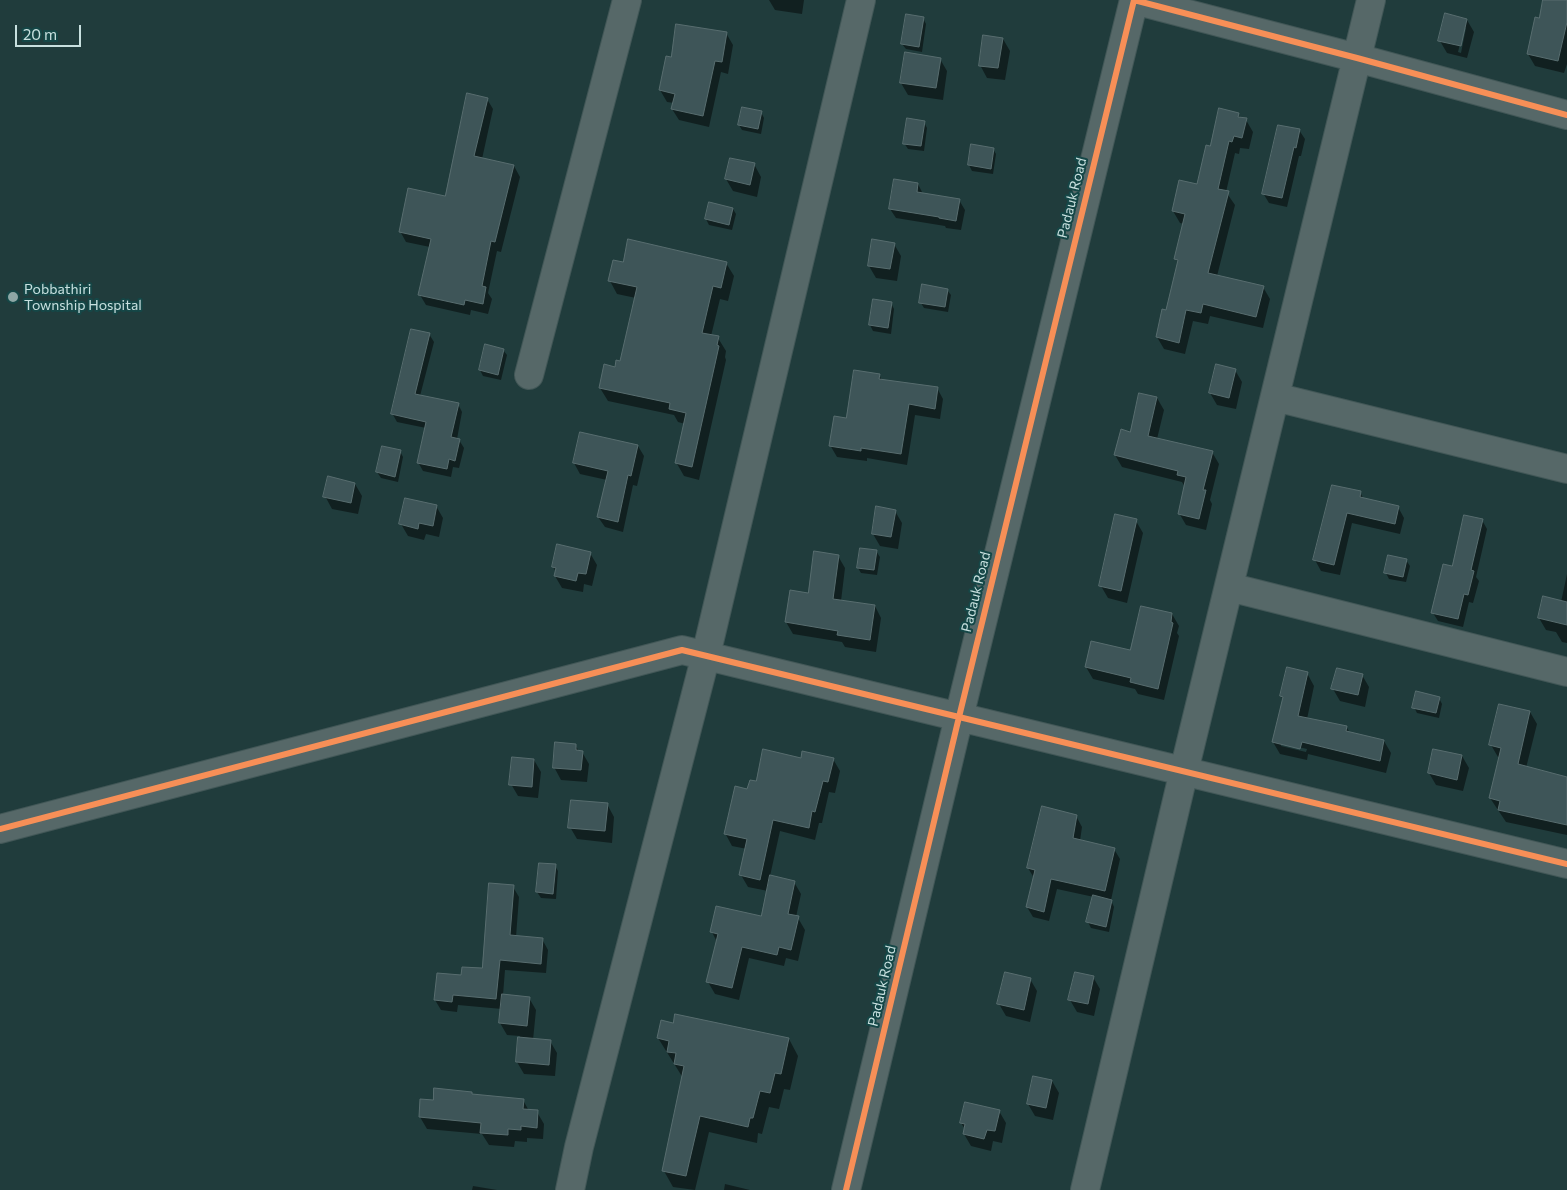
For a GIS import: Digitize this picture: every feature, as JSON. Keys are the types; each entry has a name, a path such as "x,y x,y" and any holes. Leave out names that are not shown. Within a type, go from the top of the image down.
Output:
{"street":[{"path":"530,375 627,0"},
{"path":"570,1190 579,1147 706,655 861,0"},
{"path":"1134,0 1567,115"},
{"name":"Padauk Road","path":"846,1190 1134,0"},
{"path":"1085,1190 1371,0"},
{"path":"1275,397 1567,469"},
{"path":"1229,587 1567,672"},
{"path":"0,830 682,650 1567,864"}],"building":[{"path":"1543,0 1567,0 1567,22 1558,61 1527,54 1535,17 1539,18"},
{"path":"1445,13 1467,19 1461,46 1438,41"},
{"path":"906,14 924,17 919,47 901,44"},
{"path":"676,24 727,32 722,62 715,61 703,116 671,109 675,94 659,90 666,56 671,57"},
{"path":"983,35 1003,38 998,68 979,66"},
{"path":"905,52 941,58 936,88 900,83"},
{"path":"467,93 488,98 474,156 514,165 495,242 491,241 482,286 486,287 483,304 465,300 464,305 418,295 431,239 399,232 408,188 445,196"},
{"path":"742,107 762,111 758,129 738,125"},
{"path":"1219,108 1239,113 1238,117 1247,118 1242,138 1234,136 1232,142 1229,141 1218,189 1229,191 1208,273 1264,286 1256,317 1203,304 1201,313 1186,310 1179,343 1156,337 1162,309 1166,310 1178,260 1174,259 1185,214 1172,211 1179,180 1197,184 1206,145 1210,146"},
{"path":"907,118 925,121 921,146 903,144"},
{"path":"1278,125 1300,129 1282,198 1262,194"},
{"path":"971,144 994,148 991,169 968,165"},
{"path":"730,158 755,163 750,185 725,179"},
{"path":"894,179 918,183 917,192 960,199 956,221 889,209"},
{"path":"709,202 733,208 729,225 705,219"},
{"path":"628,239 727,262 721,288 713,286 702,333 719,336 717,345 719,346 692,467 675,463 686,413 669,409 670,403 599,388 604,364 615,367 616,360 620,361 637,287 608,281 613,260 623,262"},
{"path":"872,239 895,243 890,269 868,266"},
{"path":"922,284 948,289 945,307 919,303"},
{"path":"873,299 892,302 888,328 869,325"},
{"path":"411,329 430,333 415,394 459,403 451,437 460,439 455,461 449,459 447,469 417,463 426,422 391,414"},
{"path":"485,344 504,349 498,375 479,370"},
{"path":"1216,364 1236,369 1229,398 1209,393"},
{"path":"854,370 880,374 879,379 938,387 935,409 909,404 901,454 861,448 861,451 829,446 834,416 846,418"},
{"path":"1139,393 1157,397 1148,436 1213,451 1203,490 1206,490 1199,519 1178,514 1186,477 1177,475 1178,471 1114,455 1121,429 1130,432"},
{"path":"580,432 638,445 631,476 628,475 618,522 597,517 608,471 573,463"},
{"path":"382,446 401,450 395,477 376,472"},
{"path":"328,476 355,483 351,503 323,497"},
{"path":"1332,485 1361,491 1360,497 1399,506 1395,524 1347,513 1334,565 1313,560"},
{"path":"405,498 437,505 433,526 419,523 418,529 399,524"},
{"path":"876,506 896,510 891,537 872,534"},
{"path":"1115,514 1137,519 1121,591 1099,586"},
{"path":"1464,515 1483,519 1471,570 1474,571 1468,595 1464,594 1458,619 1431,613 1443,564 1452,566"},
{"path":"557,544 591,552 586,574 578,573 576,581 554,576 556,568 552,567"},
{"path":"860,548 877,550 874,570 857,568"},
{"path":"814,551 839,555 833,599 875,605 870,640 837,635 838,631 785,622 790,590 808,593"},
{"path":"1388,555 1407,559 1403,577 1384,573"},
{"path":"1543,596 1567,602 1567,625 1538,618"},
{"path":"1141,606 1172,613 1171,622 1173,623 1158,689 1130,682 1131,678 1085,667 1091,641 1130,650"},
{"path":"1287,667 1308,672 1298,716 1347,726 1346,731 1384,740 1380,761 1302,742 1300,749 1272,742 1283,697 1280,696"},
{"path":"1337,668 1363,674 1358,695 1331,689"},
{"path":"1416,691 1440,697 1436,713 1412,708"},
{"path":"1499,704 1530,711 1518,764 1567,777 1567,825 1498,810 1500,801 1489,798 1501,748 1489,745"},
{"path":"555,742 576,744 576,750 583,751 581,770 553,768"},
{"path":"763,749 801,758 802,751 834,758 828,782 823,781 815,812 812,811 809,828 773,820 760,880 739,875 747,839 724,834 735,786 747,789 750,780 756,781"},
{"path":"1433,749 1462,755 1457,780 1428,773"},
{"path":"512,757 534,759 532,787 509,785"},
{"path":"571,800 608,803 605,831 568,828"},
{"path":"1042,806 1077,815 1073,838 1115,848 1105,891 1051,879 1044,912 1026,907 1035,870 1027,868"},
{"path":"539,863 556,864 553,894 536,892"},
{"path":"770,875 795,881 788,914 799,916 791,950 779,947 777,955 742,947 732,988 706,982 718,934 710,932 716,906 761,916"},
{"path":"489,883 514,885 510,935 543,938 541,964 500,960 496,999 453,995 452,1002 434,1000 437,973 461,975 462,967 482,968"},
{"path":"1093,895 1112,900 1106,927 1086,922"},
{"path":"1005,972 1031,978 1024,1010 997,1004"},
{"path":"1075,972 1094,976 1088,1004 1068,1000"},
{"path":"502,994 530,997 527,1026 499,1023"},
{"path":"675,1014 789,1038 781,1074 775,1073 770,1093 760,1091 753,1118 750,1118 748,1127 700,1116 686,1176 662,1171 684,1066 674,1064 676,1053 667,1052 669,1041 657,1038 661,1020 673,1023"},
{"path":"518,1037 551,1040 549,1065 516,1062"},
{"path":"1033,1076 1052,1080 1046,1108 1027,1104"},
{"path":"434,1088 524,1099 523,1109 538,1110 537,1128 521,1126 521,1130 508,1129 508,1135 480,1133 481,1123 419,1117 420,1099 433,1100"},
{"path":"965,1102 1000,1110 995,1131 987,1130 984,1139 963,1134 965,1124 960,1123"}],"cycle path":[{"path":"846,1190 1134,0 1567,115"},
{"path":"0,829 682,650 1567,864"}],"place":[{"name":"Pobbathiri Township Hospital","path":"13,297"}]}
